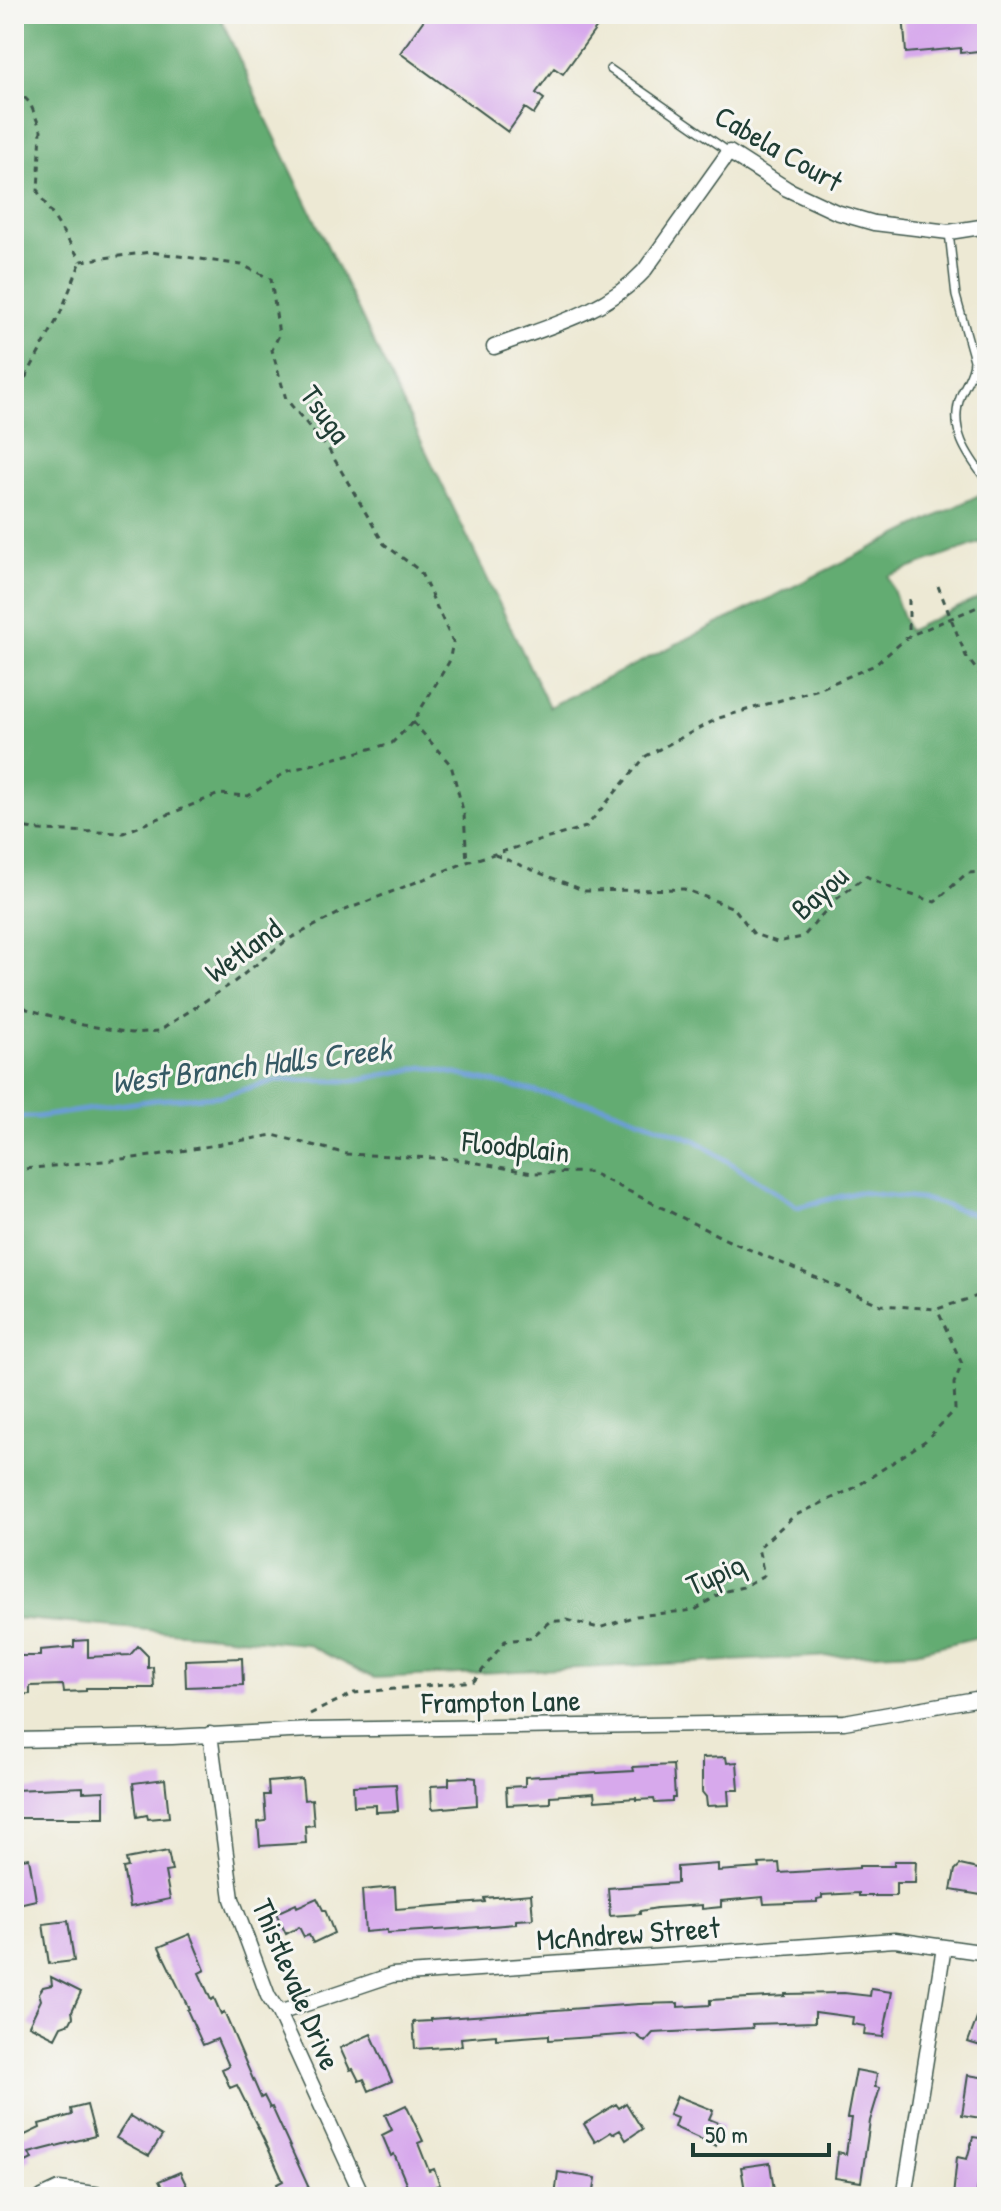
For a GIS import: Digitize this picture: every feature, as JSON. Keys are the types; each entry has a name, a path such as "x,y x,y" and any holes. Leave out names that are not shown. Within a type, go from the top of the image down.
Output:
{"street":[{"name":"Cabela Court","path":"729,152 787,189 836,212 874,223 949,232 987,226"},
{"path":"494,347 607,303 628,288 644,271 729,152"},
{"name":"Frampton Lane","path":"14,1740 310,1730 844,1722 987,1697"},
{"name":"Thistlevale Drive","path":"210,1734 232,1899 268,1996 279,2013 363,2197"},
{"name":"McAndrew Street","path":"279,2013 392,1975 895,1940 987,1953"},
{"path":"904,2197 944,1947"},
{"path":"42,2197 59,2189 116,2197"}],"lane":[{"name":"Cabela Court","path":"610,69 729,152"},
{"path":"949,232 956,296 974,360 974,370 961,396 956,417 959,437 969,458 987,481"}],"path":[{"path":"14,93 20,93 30,103 41,130 38,192 81,261 60,314 14,399"},
{"name":"Tsuga","path":"14,826 123,833 219,794 248,796 288,771 392,743 413,722 449,662 453,642 420,571 384,544 329,450 286,399 272,350 279,335 271,279 242,265 151,252 81,261"},
{"path":"938,586 966,656 987,684"},
{"path":"909,599 909,636"},
{"name":"Wetland","path":"14,1000 27,1009 83,1025 132,1033 159,1031 234,982 287,940 343,911 467,862 586,827 646,756 719,718 819,689 875,665 909,636 987,603"},
{"path":"413,722 451,765 464,814 467,862"},
{"path":"984,872 987,853"},
{"name":"Bayou","path":"495,855 585,891 684,889 734,908 754,934 777,942 803,937 834,901 866,876 893,889 935,902 967,873 984,872"},
{"name":"Floodplain","path":"14,1170 152,1156 273,1135 347,1154 456,1159 532,1173 590,1172 727,1240 881,1305 937,1309 987,1293"},
{"name":"Tupiq","path":"310,1730 310,1713 354,1693 474,1681 505,1641 531,1638 549,1622 567,1620 599,1628 636,1616 695,1610 722,1592 743,1587 764,1575 758,1548 794,1516 867,1480 925,1441 955,1410 954,1383 962,1364 937,1309"}],"green space":[{"path":"14,14 219,14 549,707 987,491 987,540 888,576 908,631 987,594 987,1635 915,1652 374,1678 306,1644 14,1618"}],"building":[{"path":"428,14 593,14 588,21 597,27 563,74 554,68 536,93 544,99 534,114 525,108 508,132 400,53"},
{"path":"903,14 987,14 987,50 961,53 961,48 906,53"},
{"path":"88,1640 88,1657 130,1655 138,1646 148,1656 148,1668 153,1667 154,1688 86,1688 86,1691 64,1692 63,1685 30,1686 30,1694 14,1695 14,1656 40,1656 40,1650 74,1647 74,1641"},
{"path":"242,1658 243,1685 186,1687 185,1660"},
{"path":"726,1757 727,1763 737,1762 739,1790 728,1790 729,1805 707,1806 702,1792 702,1758"},
{"path":"673,1765 675,1798 672,1802 655,1803 654,1799 636,1798 595,1801 594,1793 550,1796 550,1803 507,1805 506,1787 525,1786 525,1777 634,1771 633,1767"},
{"path":"449,1778 476,1778 477,1805 432,1809 431,1786 449,1785"},
{"path":"165,1779 169,1817 137,1817 133,1783"},
{"path":"302,1779 304,1800 312,1799 314,1825 305,1826 306,1843 260,1846 258,1822 266,1821 264,1795 269,1795 268,1782"},
{"path":"396,1784 398,1811 376,1812 376,1805 354,1806 353,1786"},
{"path":"83,1787 83,1792 104,1791 104,1818 14,1818 14,1790"},
{"path":"168,1851 172,1871 165,1872 170,1899 130,1907 123,1868 128,1867 126,1859"},
{"path":"29,1858 36,1900 14,1905 14,1860"},
{"path":"894,1861 916,1861 915,1883 896,1883 896,1896 859,1896 859,1893 822,1895 817,1902 764,1904 763,1897 721,1901 721,1907 657,1908 640,1911 640,1914 610,1916 608,1888 677,1883 677,1867 718,1864 718,1871 760,1868 759,1864 779,1863 780,1873 894,1866"},
{"path":"960,1865 987,1871 987,1896 951,1890 955,1870"},
{"path":"395,1887 396,1909 485,1902 484,1898 531,1894 533,1919 516,1920 516,1924 454,1929 365,1932 362,1890"},
{"path":"317,1898 334,1933 313,1943 309,1935 304,1937 299,1927 286,1934 276,1913"},
{"path":"68,1921 74,1961 49,1964 43,1924"},
{"path":"190,1934 205,1970 199,1973 211,2000 214,1998 221,2014 224,2012 261,2098 264,2096 272,2107 313,2197 283,2197 277,2184 283,2181 268,2148 237,2085 230,2088 222,2069 229,2066 217,2039 203,2045 159,1947"},
{"path":"51,1977 81,1992 70,2023 61,2026 55,2038 29,2025 41,2000 39,1993 43,1987 52,1985"},
{"path":"871,1989 892,1992 883,2037 864,2035 865,2026 852,2024 853,2017 815,2012 815,2022 653,2033 645,2042 635,2034 549,2040 549,2035 496,2039 496,2035 461,2038 462,2046 415,2049 413,2022 431,2019 639,2004 678,2003 678,2007 710,2005 710,2000 785,1994 870,1996"},
{"path":"984,2000 987,2000 987,2048 968,2042"},
{"path":"371,2034 392,2081 369,2091 364,2079 359,2081 353,2069 350,2070 340,2048"},
{"path":"856,2070 877,2074 875,2087 880,2088 870,2121 861,2182 835,2178 838,2152 846,2154 851,2118 847,2118"},
{"path":"968,2075 987,2078 987,2119 962,2115"},
{"path":"677,2096 713,2110 709,2119 724,2125 716,2146 674,2127 677,2118 669,2115"},
{"path":"626,2103 642,2129 626,2140 620,2130 595,2142 584,2124 616,2104 619,2108"},
{"path":"87,2105 95,2136 29,2153 32,2159 14,2168 14,2122 21,2137 40,2128 39,2124 72,2115 71,2109"},
{"path":"406,2105 423,2141 418,2143 429,2171 434,2169 440,2185 436,2186 439,2194 432,2197 412,2197 394,2154 391,2156 382,2135 392,2130 385,2115"},
{"path":"130,2116 162,2136 149,2156 116,2138"},
{"path":"973,2137 987,2139 987,2182 979,2180 976,2197 953,2197 957,2157 967,2159"},
{"path":"770,2163 775,2197 746,2197 741,2167"},
{"path":"180,2172 192,2197 167,2197 159,2181"},
{"path":"558,2172 596,2178 593,2197 555,2197"}],"waterway":[{"name":"West Branch Halls Creek","path":"14,1117 37,1117 154,1100 221,1096 278,1080 352,1081 424,1067 603,1106 695,1140 798,1207 858,1192 927,1200 987,1218"}]}
